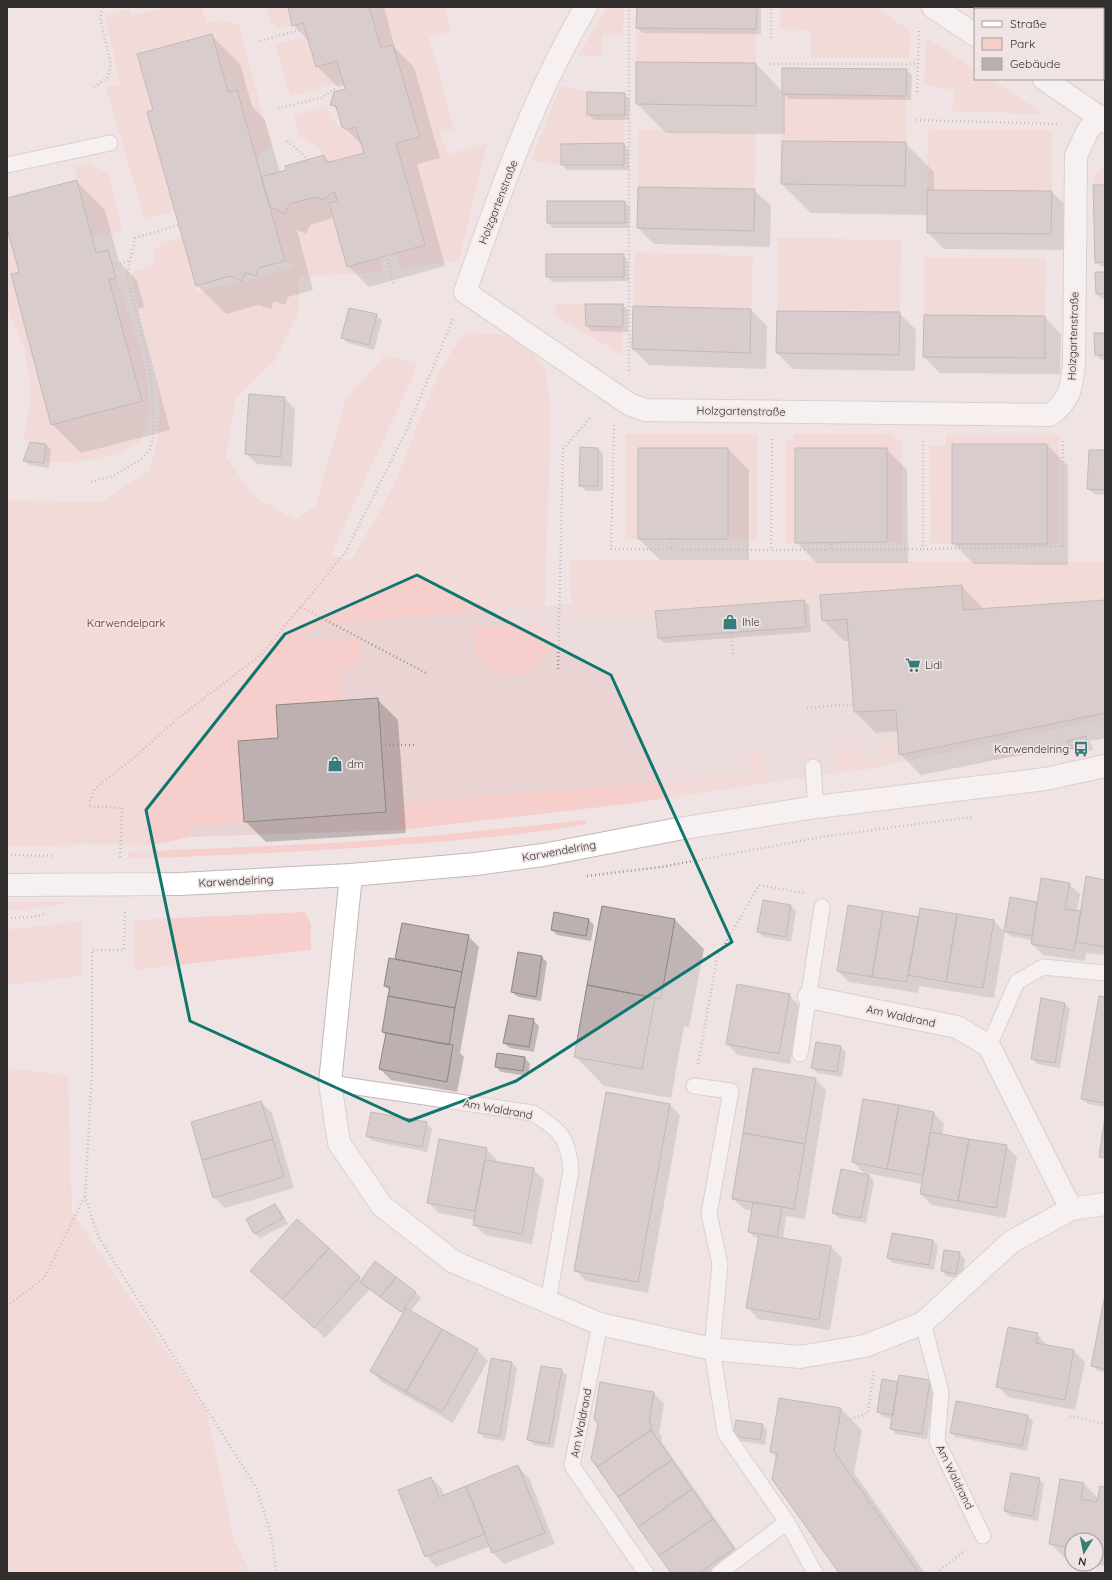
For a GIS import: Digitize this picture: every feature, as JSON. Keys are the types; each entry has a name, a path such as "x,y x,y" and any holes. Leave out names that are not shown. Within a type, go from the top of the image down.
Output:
{"street":[{"name":"Holzgartenstraße","path":"586,7 563,46 508,173 465,292 629,404 645,410 1050,415 1064,404 1071,386 1074,364 1076,156 1087,132 1102,118"},
{"path":"933,7 974,34"},
{"path":"1045,80 1102,118"},
{"name":"Karwendelring","path":"7,885 180,884 351,875 476,864 543,855 678,829 816,806 1045,778 1105,766"},
{"path":"351,875 330,1083 340,1144 382,1206 454,1262 600,1324 712,1349 800,1357 865,1346 923,1323 1011,1242 1071,1209 1105,1204"},
{"name":"Am Waldrand","path":"808,997 957,1027 988,1046"},
{"path":"988,1046 1071,1209"}],"lane":[{"path":"7,165 110,143"},
{"path":"813,767 816,806"},
{"path":"800,1054 822,907"},
{"path":"988,1046 1017,982 1043,967 1105,973"},
{"name":"Am Waldrand","path":"330,1083 533,1113 553,1127 564,1138 570,1151 571,1170 548,1302"},
{"path":"694,1086 731,1091 709,1214 720,1264 712,1349 725,1433 787,1522 815,1573"},
{"name":"Am Waldrand","path":"923,1323 942,1392 937,1441 983,1536"},
{"name":"Am Waldrand","path":"600,1324 572,1466 646,1573"},
{"path":"719,1573 787,1522"}],"path":[{"path":"94,87 108,77 111,64 100,18 103,7"},
{"path":"629,7 629,404 614,425 611,549 923,549 1063,546 1063,434 1057,410"},
{"path":"770,38 771,7"},
{"path":"260,41 299,30 298,24"},
{"path":"917,92 919,27"},
{"path":"770,64 918,64"},
{"path":"278,108 321,98 334,89 339,90"},
{"path":"916,120 1063,124"},
{"path":"287,140 308,159"},
{"path":"91,482 115,475 141,459 150,449 154,433 154,413 150,370 127,275 135,238 179,225"},
{"path":"387,255 393,284"},
{"path":"112,265 130,261"},
{"path":"120,857 122,808 88,806 95,788 135,757 177,720 261,655 345,553 407,429 465,292"},
{"path":"771,550 772,411"},
{"path":"923,414 923,549"},
{"path":"558,668 563,449 590,418"},
{"path":"671,539 672,549"},
{"path":"831,542 831,549"},
{"path":"301,607 426,673"},
{"path":"731,633 733,655"},
{"path":"807,708 853,704"},
{"path":"381,745 414,745"},
{"path":"586,876 661,867 827,836 932,824 979,816"},
{"path":"694,1086 718,958 760,885 805,893 822,907"},
{"path":"125,910 124,950 92,950 92,1071 85,1196 98,1236 257,1489 270,1531 277,1573"},
{"path":"7,918 31,917 52,912"},
{"path":"7,1306 44,1278 85,1196"},
{"path":"838,1423 868,1414 874,1364 865,1346"},
{"path":"1070,1416 1105,1424"},
{"path":"937,1573 983,1536"}],"highlighted area":[{"path":"417,575 611,675 732,942 516,1081 409,1121 190,1021 146,810 285,634"}],"shaded area":[{"path":"975,570 1105,580 1105,719 883,766 625,804 399,830 190,837 174,735 319,625"}],"green space":[{"path":"171,7 201,7 207,24 221,20 239,25 271,145 256,159 237,90 228,92 212,34 138,54 153,110 147,112 175,210 150,218 144,216 106,88 120,84 105,16 129,8 132,15"},
{"path":"266,7 288,7 292,26 281,28 270,22"},
{"path":"369,7 445,7 451,31 429,37 454,129 440,133 448,154 487,144 459,261 401,269 397,253 425,245 396,143 420,137 393,45 381,48"},
{"path":"607,7 624,7 623,36 602,35 601,57 578,56"},
{"path":"780,7 876,7 910,31 909,58 811,58 811,30 780,28"},
{"path":"636,28 756,29 756,63 636,62"},
{"path":"308,36 337,61 343,82 290,96 275,45"},
{"path":"926,37 974,68 974,80 993,80 1044,114 952,111 954,90 924,85"},
{"path":"560,86 587,92 625,115 624,143 561,144 561,165 531,161"},
{"path":"782,94 906,96 906,142 782,141"},
{"path":"326,106 334,122 347,130 356,127 364,153 326,163 321,149 299,136 294,115"},
{"path":"928,129 1052,130 1052,191 927,190"},
{"path":"639,130 756,133 755,189 638,187"},
{"path":"89,164 108,173 122,231 92,237 74,167"},
{"path":"1105,166 1105,185 1093,185 1095,172"},
{"name":"Karwendelpark","path":"335,192 337,201 329,203 347,267 380,258 384,272 299,277 299,312 274,362 236,397 226,457 254,497 295,519 315,507 346,399 385,355 418,365 331,554 350,562 391,490 427,401 446,361 456,345 467,332 510,336 525,344 545,369 551,410 545,606 319,625 298,641 359,638 361,666 340,668 342,700 276,705 278,738 238,741 244,822 188,825 190,837 150,845 83,844 7,847 7,500 100,502 148,472 155,453 160,413 156,376 131,279 134,272 156,265 152,252 158,246 182,237 198,292 298,267 285,261 270,207 285,214 289,204 316,197 323,200 331,193"},
{"path":"7,228 19,272 51,425 142,401 109,280 116,278 134,328 144,362 147,380 148,415 141,442 103,459 44,463 46,444 23,440 29,411 31,389 24,347 7,309"},
{"path":"778,238 901,240 900,312 777,311"},
{"path":"635,252 753,256 751,309 633,306"},
{"path":"924,257 1046,259 1045,316 924,315"},
{"path":"556,303 585,304 586,326 623,327 622,355 555,316"},
{"path":"626,434 757,434 757,539 728,539 728,448 638,448 638,539 626,539"},
{"path":"793,434 891,434 902,442 902,543 887,542 886,448 795,448 795,543 786,543 786,441 793,441"},
{"path":"946,435 1059,435 1058,544 1047,544 1047,444 952,444 952,544 931,543 930,446 946,446"},
{"path":"569,560 1105,562 1105,600 963,610 961,585 820,595 804,600 572,619"},
{"path":"547,621 549,651 532,670 518,675 503,674 496,672 479,659 475,647 474,628"},
{"path":"1059,742 1061,750 987,761 985,758"},
{"path":"898,743 899,755 887,756 883,766 849,771 838,769 834,765 837,752 842,748 854,747 856,760 878,758 877,745"},
{"path":"750,750 762,752 766,783 625,804 399,830 398,803 751,775"},
{"path":"585,820 586,824 561,828 459,840 318,850 128,859 128,852 336,843 440,835"},
{"path":"7,902 71,902 49,907 13,910 7,909"},
{"path":"305,912 311,924 311,950 134,970 134,920"},
{"path":"82,922 82,976 7,985 7,929"},
{"path":"7,1068 68,1076 72,1212 206,1409 234,1539 251,1573 7,1573"}],"building":[{"path":"288,7 369,7 381,48 393,45 420,137 396,143 425,245 347,267 329,203 337,201 335,192 331,193 323,200 316,197 289,204 285,214 270,207 261,177 286,170 285,166 324,155 326,163 364,153 356,127 347,130 342,127 336,106 330,105 334,92 345,89 337,61 316,67 303,23 292,26"},
{"path":"637,7 757,7 756,29 636,28"},
{"path":"1105,8 1105,42 1104,41"},
{"path":"212,34 228,92 237,90 285,261 259,268 256,276 245,273 242,281 230,276 196,286 147,112 153,110 137,54"},
{"path":"636,62 756,63 756,106 636,104"},
{"path":"782,68 907,69 906,96 782,94"},
{"path":"587,92 625,93 625,115 587,115"},
{"path":"782,141 906,142 905,186 781,184"},
{"path":"624,143 624,165 561,165 561,144"},
{"path":"77,180 96,253 108,250 116,278 109,280 142,401 51,425 11,274 19,272 7,228 7,198"},
{"path":"1093,185 1105,185 1105,262 1095,263"},
{"path":"638,187 755,189 754,231 637,228"},
{"path":"927,190 1052,191 1051,234 927,233"},
{"path":"547,201 625,201 625,223 547,223"},
{"path":"546,254 624,254 624,277 546,277"},
{"path":"1095,272 1105,272 1105,294 1096,294"},
{"path":"585,304 623,304 623,327 586,326"},
{"path":"633,306 751,309 750,353 632,349"},
{"path":"349,308 377,314 369,345 341,338"},
{"path":"777,311 900,312 899,355 776,353"},
{"path":"924,315 1045,316 1045,358 923,357"},
{"path":"1094,333 1105,333 1105,355 1095,355"},
{"path":"249,394 285,397 281,457 245,454"},
{"path":"30,442 46,444 44,463 23,461"},
{"path":"952,444 1047,444 1047,544 952,544"},
{"path":"580,447 598,448 598,486 579,486"},
{"path":"638,448 728,448 728,539 638,539"},
{"path":"795,448 887,448 887,542 795,543"},
{"path":"1089,450 1105,450 1105,490 1087,489"},
{"path":"962,585 963,610 1105,600 1105,713 899,755 896,710 854,712 847,619 822,621 820,595"},
{"path":"804,600 806,627 658,638 655,611"},
{"path":"378,698 386,812 244,822 238,741 278,738 276,705"},
{"path":"1086,736 1088,744 1070,749 1068,741"},
{"path":"1086,876 1105,880 1105,947 1076,942"},
{"path":"1041,878 1070,883 1065,909 1081,911 1074,951 1031,944"},
{"path":"1010,897 1037,902 1032,936 1004,931"},
{"path":"763,900 791,905 786,937 757,932"},
{"path":"848,905 883,911 872,977 837,971"},
{"path":"602,906 675,919 661,999 587,985"},
{"path":"920,908 957,914 946,982 908,975"},
{"path":"883,911 919,917 907,982 872,977"},
{"path":"554,912 589,919 586,936 551,930"},
{"path":"957,914 994,920 983,988 946,982"},
{"path":"402,923 469,935 462,972 395,959"},
{"path":"518,952 542,956 536,997 511,992"},
{"path":"389,958 462,972 455,1008 388,996 390,987 384,986"},
{"path":"737,984 790,994 779,1054 726,1044"},
{"path":"587,985 655,998 642,1069 574,1057"},
{"path":"388,996 455,1008 449,1045 382,1032"},
{"path":"1099,996 1105,997 1105,1103 1081,1099"},
{"path":"1041,998 1065,1003 1055,1063 1031,1059"},
{"path":"509,1015 534,1019 529,1047 503,1043"},
{"path":"386,1033 453,1045 447,1082 379,1069"},
{"path":"816,1042 841,1046 837,1072 811,1068"},
{"path":"497,1053 525,1057 523,1071 495,1067"},
{"path":"753,1068 816,1078 805,1144 743,1133"},
{"path":"606,1092 670,1104 638,1282 574,1271"},
{"path":"863,1099 899,1105 887,1169 852,1162"},
{"path":"261,1101 273,1139 202,1160 191,1122"},
{"path":"899,1105 934,1112 923,1175 887,1169"},
{"path":"371,1112 427,1122 422,1147 366,1136"},
{"path":"1105,1116 1105,1158 1099,1157"},
{"path":"930,1132 969,1139 958,1201 920,1194"},
{"path":"743,1133 805,1144 794,1209 732,1199"},
{"path":"273,1139 284,1177 213,1198 202,1160"},
{"path":"439,1139 487,1148 475,1211 427,1203"},
{"path":"969,1139 1007,1145 996,1208 958,1201"},
{"path":"485,1160 534,1168 522,1234 473,1225"},
{"path":"841,1169 869,1175 861,1218 832,1213"},
{"path":"753,1202 782,1207 777,1237 748,1232"},
{"path":"275,1204 283,1218 254,1234 246,1219"},
{"path":"297,1219 329,1248 282,1299 250,1271"},
{"path":"892,1233 933,1240 929,1265 887,1258"},
{"path":"759,1234 831,1246 819,1320 746,1308"},
{"path":"329,1248 360,1277 314,1328 282,1299"},
{"path":"944,1250 960,1252 956,1274 941,1271"},
{"path":"375,1261 396,1277 380,1297 360,1282"},
{"path":"396,1277 416,1292 401,1312 380,1297"},
{"path":"1105,1295 1105,1369 1091,1366"},
{"path":"406,1308 442,1329 406,1392 370,1371"},
{"path":"1008,1327 1038,1333 1036,1343 1074,1350 1065,1400 996,1387"},
{"path":"442,1329 478,1349 442,1412 406,1392"},
{"path":"491,1358 512,1362 500,1436 478,1433"},
{"path":"541,1366 562,1369 549,1444 527,1440"},
{"path":"899,1375 930,1380 922,1434 890,1429"},
{"path":"882,1379 898,1382 893,1415 877,1412"},
{"path":"600,1382 654,1392 649,1423 652,1424 651,1430 597,1467 591,1459 598,1424 594,1419"},
{"path":"779,1398 841,1408 834,1451 919,1573 839,1573 772,1479 777,1453 770,1452"},
{"path":"956,1401 1028,1415 1022,1446 950,1433"},
{"path":"736,1420 763,1424 760,1440 733,1436"},
{"path":"651,1430 672,1460 618,1497 597,1467"},
{"path":"672,1460 692,1489 638,1527 618,1497"},
{"path":"518,1465 545,1533 492,1553 466,1486"},
{"path":"1011,1473 1040,1478 1033,1516 1004,1511"},
{"path":"431,1477 439,1497 466,1486 485,1534 425,1557 398,1490"},
{"path":"1060,1479 1084,1483 1081,1499 1097,1502 1100,1486 1105,1487 1105,1553 1104,1532 1064,1532 1064,1547 1049,1544"},
{"path":"692,1489 713,1519 659,1556 638,1527"},
{"path":"713,1519 734,1549 699,1573 671,1573 659,1556"}],"place":[{"name":"Ihle","path":"730,622"},
{"name":"Lidl","path":"913,665"},
{"name":"Karwendelring","path":"1081,749"},
{"name":"dm","path":"335,764"}]}
